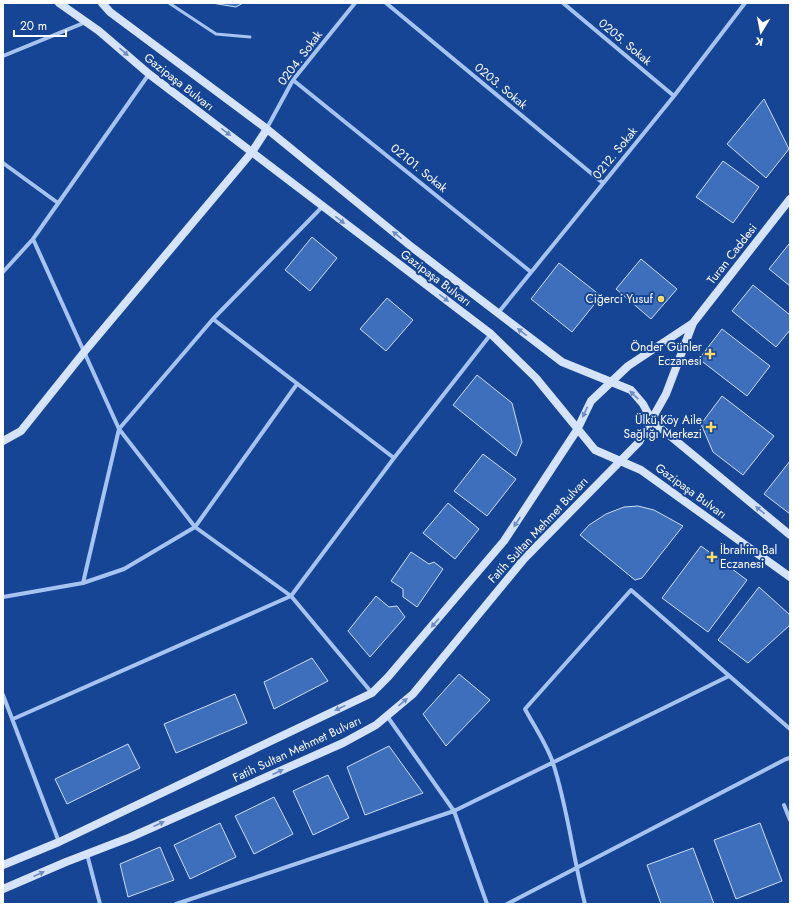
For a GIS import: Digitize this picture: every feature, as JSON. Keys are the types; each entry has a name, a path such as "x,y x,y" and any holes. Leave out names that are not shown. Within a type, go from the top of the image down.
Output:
{"street":[{"name":"Gazipaşa Bulvarı","path":"59,3 99,30 149,74 491,334 536,378 564,411 577,430 595,450 618,462 641,470 790,578"},
{"name":"Gazipaşa Bulvarı","path":"102,3 110,12 266,129 413,248 562,362 631,390 643,404 652,421 790,535"},
{"name":"0204. Sokak","path":"266,129 293,80 355,3"},
{"name":"0203. Sokak","path":"386,3 603,183"},
{"name":"0205. Sokak","path":"563,3 674,96"},
{"name":"0212. Sokak","path":"498,313 674,96 745,3"},
{"path":"3,56 86,22"},
{"path":"3,272 33,239 149,74"},
{"name":"02101. Sokak","path":"293,80 531,272"},
{"path":"3,441 21,431 85,351 252,152 266,129"},
{"path":"3,163 58,203"},
{"name":"Turan Caddesi","path":"693,323 790,199"},
{"path":"83,584 119,428 213,319 322,207"},
{"path":"33,239 119,428 195,526 291,596 372,693"},
{"path":"213,319 394,458"},
{"name":"Fatih Sultan Mehmet Bulvarı","path":"3,865 59,842 372,693 388,677 504,541 577,430 591,401 628,366 693,323"},
{"name":"Fatih Sultan Mehmet Bulvarı","path":"3,889 131,837 343,743 376,725 387,716 412,694 524,560 639,442 666,394 693,323"},
{"path":"12,719 291,596 394,458 491,334"},
{"path":"3,598 83,584 124,569 195,526 297,384"},
{"path":"585,904 553,762 525,709 631,590 790,729"},
{"path":"176,904 454,811 729,676"},
{"path":"3,695 59,842"},
{"path":"387,716 454,811 487,904"},
{"path":"507,904 786,758 790,758"},
{"path":"784,805 790,820"},
{"path":"87,854 100,904"}],"lane":[{"path":"169,3 216,34 250,37"}],"building":[{"path":"212,3 243,3 236,7"},
{"path":"764,99 789,149 766,178 727,144"},
{"path":"723,161 759,187 733,223 696,197"},
{"path":"312,237 337,258 310,291 285,270"},
{"path":"789,244 790,245 790,286 769,269"},
{"path":"641,259 677,289 651,319 616,289"},
{"path":"559,263 601,296 572,332 531,299"},
{"path":"753,285 790,315 790,330 776,347 732,311"},
{"path":"387,298 413,320 386,351 360,329"},
{"path":"722,329 770,366 747,396 699,359"},
{"path":"477,375 512,403 522,442 516,456 453,405"},
{"path":"722,396 774,436 743,475 713,452 701,424"},
{"path":"483,454 516,479 487,516 454,491"},
{"path":"790,461 790,514 764,494"},
{"path":"448,503 479,529 455,559 423,533"},
{"path":"638,506 654,510 683,526 642,578 635,580 580,535 589,525 606,514 624,507"},
{"path":"701,546 747,580 708,632 662,598"},
{"path":"411,552 429,564 434,562 443,569 417,607 403,597 403,589 391,581"},
{"path":"759,587 790,615 790,625 748,663 718,640"},
{"path":"376,596 389,607 397,606 405,617 370,657 348,631"},
{"path":"312,658 328,681 274,709 264,682"},
{"path":"459,674 490,700 446,746 423,714"},
{"path":"235,694 247,723 176,753 164,724"},
{"path":"128,744 140,768 67,804 55,779"},
{"path":"389,746 423,793 365,815 347,767"},
{"path":"328,775 349,818 313,835 293,791"},
{"path":"274,797 293,834 254,854 235,816"},
{"path":"220,823 236,857 190,879 174,845"},
{"path":"760,823 782,881 736,899 714,840"},
{"path":"160,847 174,880 128,897 120,864"},
{"path":"693,848 714,904 661,904 647,865"}],"place":[{"name":"Ciğerci Yusuf","path":"661,299"},
{"name":"Önder Günler Eczanesi","path":"710,354"},
{"name":"Ülkü Köy Aile Sağlığı Merkezi","path":"711,427"},
{"name":"İbrahim Bal Eczanesi","path":"712,557"}]}
